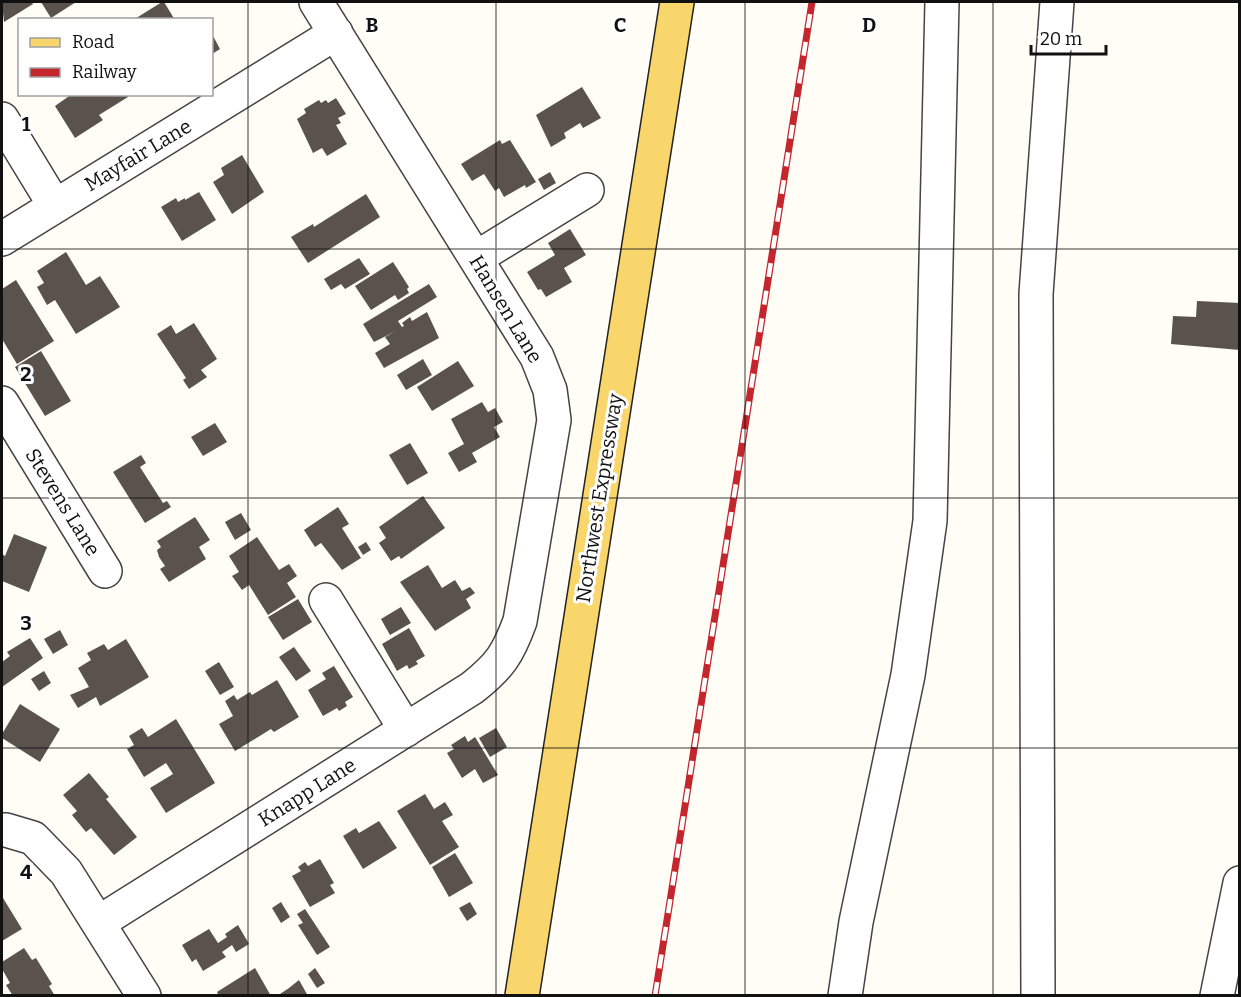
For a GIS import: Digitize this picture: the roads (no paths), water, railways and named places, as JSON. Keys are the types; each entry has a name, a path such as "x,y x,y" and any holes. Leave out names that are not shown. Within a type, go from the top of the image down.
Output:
{"main road":[{"name":"Northwest Expressway","path":"522,996 677,2"}],"street":[{"name":"Hansen Lane","path":"316,2 537,357 550,390 554,420 520,621 508,653"},
{"path":"845,996 856,922 908,675 930,521 942,2"},
{"path":"1038,996 1035,294 1057,2"},
{"name":"Mayfair Lane","path":"2,239 336,33"},
{"path":"2,119 55,206"},
{"path":"476,258 587,189"},
{"name":"Stevens Lane","path":"2,403 105,570"},
{"path":"326,600 406,730"},
{"name":"Knapp Lane","path":"98,923 472,688 495,670 508,653"},
{"path":"6,830 33,838 66,872 144,996"},
{"path":"1217,996 1239,883"}],"railway":[{"path":"655,996 812,2"}]}
